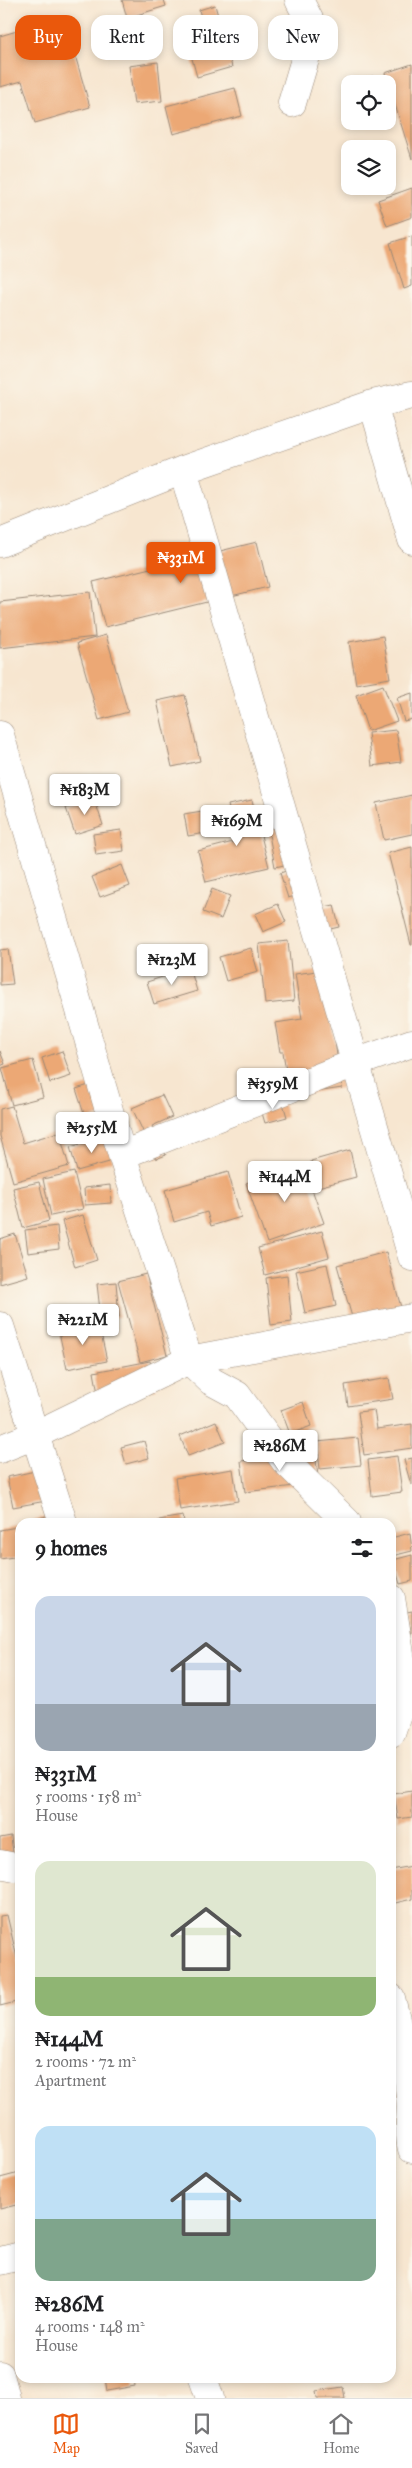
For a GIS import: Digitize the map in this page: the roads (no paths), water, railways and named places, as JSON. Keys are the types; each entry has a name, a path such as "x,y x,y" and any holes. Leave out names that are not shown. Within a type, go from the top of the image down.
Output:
{"street":[{"path":"292,103 314,29 299,0"},
{"path":"0,543 184,470 372,404 412,395"},
{"path":"372,404 412,540"},
{"path":"184,470 354,1063 412,1257"},
{"path":"0,735 122,1155 188,1360 211,1381 237,1395 285,1461 343,1518"},
{"path":"122,1155 354,1063 412,1043"},
{"path":"0,1449 35,1435 188,1360 412,1318"},
{"path":"0,1326 62,1518"},
{"path":"396,1629 407,1700 396,1723"},
{"path":"0,1864 15,1867"},
{"path":"396,2018 406,2058 411,2100 406,2145"},
{"path":"0,2261 15,2257"},
{"path":"0,2375 6,2398"},
{"path":"205,2383 210,2398"}]}
